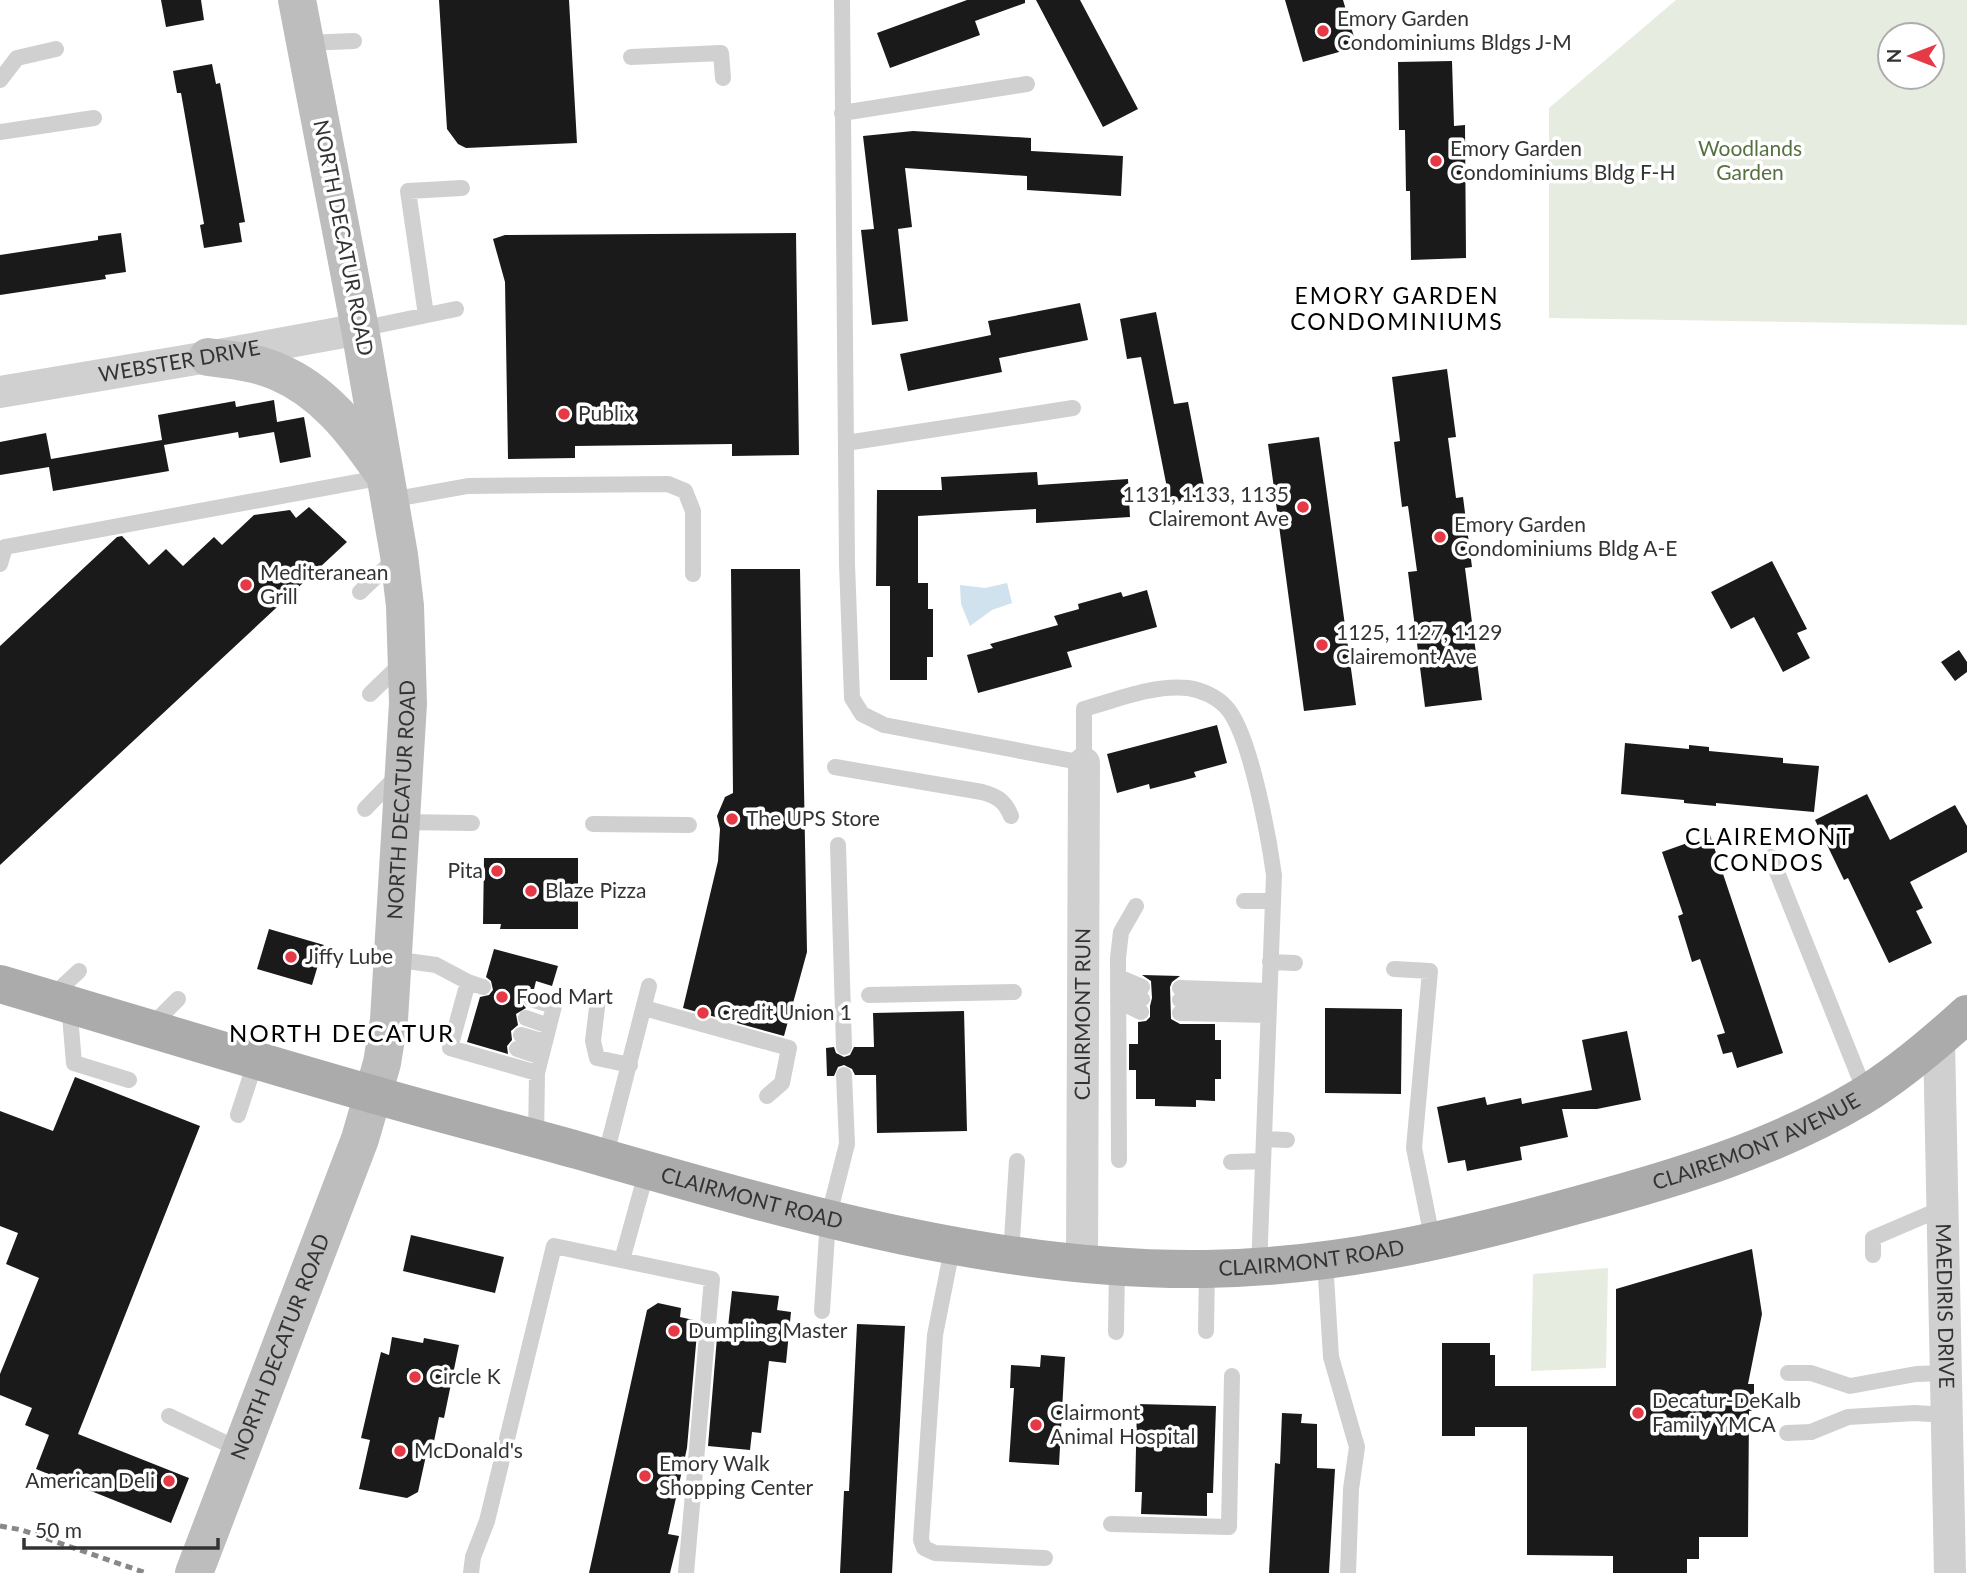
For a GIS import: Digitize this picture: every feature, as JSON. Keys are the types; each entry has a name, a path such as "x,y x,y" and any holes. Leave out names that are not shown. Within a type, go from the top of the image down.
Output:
{"main road":[{"name":"NORTH DECATUR ROAD","path":"194,1573 344,1184 373,1093 388,1031 404,768 408,656 405,606 399,555 360,329 297,0"},
{"path":"208,357 264,367 303,386 327,404 354,432 388,488"},
{"name":"CLAIRMONT ROAD","path":"0,984 66,991 149,1028 403,1103 828,1219 1010,1255 1100,1265 1259,1268 1325,1261 1433,1243 1522,1220"},
{"name":"CLAIREMONT AVENUE","path":"1522,1220 1666,1179 1784,1136 1866,1094 1939,1040 1967,1014"}],"street":[{"name":"WEBSTER DRIVE","path":"0,392 360,329"},
{"name":"CLAIRMONT RUN","path":"1084,763 1100,1265"},
{"name":"MAEDIRIS DRIVE","path":"1939,1040 1947,1415 1956,1565"}],"lane":[{"path":"842,0 846,443 852,698 856,708 884,726 1084,763 1084,709 1169,688 1200,690 1225,705 1234,716 1242,735 1266,827 1273,875 1259,1268"},
{"path":"306,43 354,41"},
{"path":"0,80 17,58 56,49"},
{"path":"631,57 721,53 723,78"},
{"path":"842,113 1027,84"},
{"path":"0,132 94,118"},
{"path":"426,315 408,191 462,188"},
{"path":"360,329 456,309"},
{"path":"846,443 1073,408"},
{"path":"0,564 5,547 388,488 622,483 668,484 685,491 694,511 693,574"},
{"path":"360,592 399,555"},
{"path":"370,694 408,656"},
{"path":"835,767 982,792 997,797 1007,806 1011,816"},
{"path":"365,809 404,768"},
{"path":"400,822 472,823"},
{"path":"593,824 689,825"},
{"path":"838,845 844,1047"},
{"path":"1771,857 1866,1094"},
{"path":"1244,901 1273,901"},
{"path":"1119,1160 1118,989 1121,932 1136,906"},
{"path":"392,959 436,965 476,984 464,1026 450,1048 537,1073"},
{"path":"1270,962 1295,963"},
{"path":"1394,969 1430,971 1414,1148 1433,1243"},
{"path":"605,1158 649,985"},
{"path":"1118,989 1141,999 1118,989"},
{"path":"66,991 74,1063 129,1080"},
{"path":"869,995 1014,992"},
{"path":"149,1028 178,999"},
{"path":"531,999 554,1006 537,1073 537,1139"},
{"path":"598,999 593,1041 597,1058 630,1065"},
{"path":"1269,1003 1180,1000 1269,1003"},
{"path":"644,1008 789,1048 782,1083 767,1096"},
{"path":"526,1018 545,1041"},
{"path":"519,1042 545,1041"},
{"path":"238,1115 256,1060"},
{"path":"821,1311 828,1219 847,1144 844,1075"},
{"path":"1264,1139 1287,1140"},
{"path":"1010,1255 1017,1161"},
{"path":"1231,1163 1263,1161"},
{"path":"622,1260 647,1170"},
{"path":"1873,1255 1873,1238 1944,1208"},
{"path":"953,1244 935,1335 920,1540 930,1552 1045,1558"},
{"path":"471,1573 473,1557 487,1521 554,1246 712,1279 686,1573"},
{"path":"1325,1261 1331,1357 1357,1447 1351,1489 1348,1573"},
{"path":"1100,1265 1116,1332"},
{"path":"1206,1331 1207,1269"},
{"path":"1788,1373 1811,1373 1850,1386 1916,1374 1947,1373"},
{"path":"1111,1524 1228,1527 1232,1376"},
{"path":"1787,1433 1811,1432 1848,1418 1915,1413 1947,1415"},
{"path":"169,1416 242,1451"},
{"path":"999,1573 1000,1556"}],"green space":[{"name":"Woodlands Garden","path":"1676,0 1967,0 1967,325 1549,318 1549,108"},
{"path":"1608,1268 1606,1368 1531,1371 1533,1274"}],"water":[{"path":"1007,583 1012,603 992,610 970,626 961,604 960,585 985,588"}],"building":[{"path":"161,0 201,0 204,20 166,27"},
{"path":"439,0 569,0 577,143 466,148 458,144 447,129"},
{"path":"967,0 1025,0 1025,3 975,21 980,35 890,68 877,33"},
{"path":"1036,0 1080,0 1138,109 1103,127"},
{"name":"Emory Garden Condominiums Bldgs J-M","path":"1285,0 1343,0 1357,47 1303,62"},
{"name":"Emory Garden Condominiums Bldg F-H","path":"1452,61 1454,126 1465,125 1466,258 1411,260 1410,191 1406,191 1405,130 1399,130 1398,62"},
{"path":"212,64 216,84 220,83 245,222 239,223 242,242 204,248 200,225 204,224 181,93 177,93 173,71"},
{"path":"913,131 1031,138 1031,151 1123,156 1121,196 1027,190 1027,176 905,168 912,227 898,229 908,321 872,325 861,230 874,229 863,136"},
{"path":"121,233 126,272 105,275 106,279 0,295 0,255 98,240 98,236"},
{"path":"796,233 799,455 732,456 732,444 575,446 575,458 508,459 505,282 493,239 505,235"},
{"path":"1080,303 1088,340 999,358 1002,372 908,391 900,354 991,335 988,321"},
{"path":"1156,312 1174,404 1188,402 1206,496 1170,503 1141,357 1127,359 1120,319"},
{"name":"Emory Garden Condominiums Bldg A-E","path":"1447,369 1456,437 1448,438 1456,498 1463,497 1472,567 1465,568 1482,700 1425,707 1408,572 1417,571 1408,506 1402,507 1394,442 1400,441 1392,377"},
{"path":"274,400 277,422 304,417 311,457 280,463 274,432 239,438 238,432 164,445 169,471 53,491 49,467 0,475 0,442 46,433 51,459 162,440 158,415 235,401 236,407"},
{"path":"1319,437 1356,705 1304,711 1268,444"},
{"path":"1037,472 1038,485 1128,479 1130,517 1036,523 1036,509 918,516 918,583 928,583 928,609 933,609 933,657 927,657 927,680 890,680 890,586 876,586 877,490 942,490 941,477"},
{"path":"309,507 347,542 0,865 0,646 117,537 122,536 149,565 166,549 183,566 214,537 222,545 254,515 290,510 296,518"},
{"path":"1772,561 1807,629 1797,633 1810,658 1783,672 1754,617 1731,629 1711,592"},
{"path":"731,569 800,569 807,952 784,1036 683,1008 718,861 720,829 717,816 725,797 733,793"},
{"path":"1147,590 1157,627 1067,652 1072,667 978,693 967,655 993,648 990,644 1058,625 1054,616 1079,609 1078,604 1121,592 1123,597"},
{"path":"1959,650 1967,662 1967,672 1955,681 1941,662"},
{"path":"1217,725 1227,763 1194,772 1196,777 1150,789 1149,784 1117,793 1107,754"},
{"path":"1625,743 1689,749 1689,745 1709,747 1709,751 1783,758 1783,763 1819,766 1814,812 1716,803 1716,806 1621,794"},
{"path":"1867,794 1890,840 1955,805 1967,826 1967,852 1910,882 1923,908 1916,911 1932,943 1889,963 1848,878 1844,880 1815,820"},
{"path":"1710,835 1783,1053 1737,1068 1732,1052 1723,1054 1717,1035 1725,1033 1700,959 1692,962 1678,916 1683,914 1662,852"},
{"path":"484,858 578,858 578,929 500,929 501,924 483,924"},
{"name":"Jiffy Lube","path":"269,929 324,945 312,985 257,969"},
{"path":"494,949 558,966 552,986 536,981 534,989 528,989 521,995 521,1002 526,1008 516,1014 518,1025 511,1031 512,1040 507,1046 508,1054 467,1042 480,997 489,995 493,990 491,981 486,977"},
{"path":"1142,975 1180,976 1170,987 1171,1019 1180,1024 1215,1024 1215,1040 1221,1040 1221,1079 1215,1079 1215,1101 1196,1100 1196,1107 1155,1106 1155,1099 1136,1099 1136,1070 1129,1070 1129,1044 1138,1044 1138,1022 1146,1021 1150,1017 1152,998 1151,981"},
{"path":"1325,1008 1402,1009 1401,1094 1325,1093"},
{"path":"964,1011 967,1131 877,1133 876,1075 855,1075 852,1069 844,1065 838,1067 834,1076 827,1076 826,1048 834,1047 836,1053 844,1057 850,1055 854,1047 874,1047 873,1013"},
{"path":"1627,1031 1641,1100 1597,1109 1562,1109 1568,1137 1520,1147 1522,1160 1467,1171 1465,1160 1448,1163 1437,1107 1485,1097 1487,1105 1521,1098 1522,1104 1592,1090 1582,1040"},
{"path":"75,1077 200,1126 78,1434 189,1478 171,1523 36,1469 49,1435 25,1425 32,1408 0,1395 0,1374 39,1278 6,1264 18,1233 0,1226 0,1111 53,1131"},
{"path":"411,1235 504,1257 495,1293 403,1271"},
{"name":"Decatur-DeKalb Family YMCA","path":"1752,1249 1762,1314 1748,1384 1754,1384 1754,1407 1753,1411 1749,1411 1748,1537 1699,1537 1699,1559 1687,1559 1687,1573 1613,1573 1613,1556 1527,1555 1527,1427 1475,1427 1475,1436 1442,1436 1442,1343 1490,1343 1490,1355 1495,1355 1495,1386 1616,1386 1616,1289"},
{"path":"732,1291 779,1296 777,1310 791,1312 786,1363 769,1361 761,1433 752,1432 750,1450 708,1446 718,1325 728,1327"},
{"name":"Emory Walk Shopping Center","path":"658,1303 681,1308 680,1317 698,1321 687,1448 668,1534 679,1536 670,1573 589,1573 647,1310"},
{"path":"857,1324 905,1326 892,1573 840,1573 844,1491 849,1491"},
{"path":"392,1337 423,1343 424,1338 459,1345 444,1418 439,1417 432,1451 427,1451 418,1492 407,1498 359,1489 370,1440 361,1438 381,1352 389,1355"},
{"name":"Clairmont Animal Hospital","path":"1041,1355 1065,1357 1059,1465 1009,1462 1014,1388 1010,1388 1011,1365 1040,1367"},
{"path":"1137,1404 1216,1406 1213,1493 1207,1493 1207,1516 1141,1514 1142,1492 1135,1492"},
{"path":"1282,1413 1302,1414 1301,1423 1317,1424 1317,1468 1335,1469 1329,1573 1269,1573 1275,1463 1280,1464"}],"railway":[{"path":"0,1526 22,1530 146,1573"}],"place":[{"name":"Emory Garden Condominiums Bldgs J-M","path":"1323,31"},
{"name":"Emory Garden Condominiums Bldg F-H","path":"1436,161"},
{"name":"Publix","path":"564,414"},
{"name":"1131, 1133, 1135 Clairemont Ave","path":"1303,507"},
{"name":"Emory Garden Condominiums Bldg A-E","path":"1440,537"},
{"name":"Mediteranean Grill","path":"246,585"},
{"name":"1125, 1127, 1129 Clairemont Ave","path":"1322,645"},
{"name":"The UPS Store","path":"732,819"},
{"name":"Pita","path":"497,871"},
{"name":"Blaze Pizza","path":"531,891"},
{"name":"Jiffy Lube","path":"291,957"},
{"name":"Food Mart","path":"502,997"},
{"name":"Credit Union 1","path":"703,1013"},
{"name":"Dumpling Master","path":"674,1331"},
{"name":"Circle K","path":"415,1377"},
{"name":"Decatur-DeKalb Family YMCA","path":"1638,1413"},
{"name":"Clairmont Animal Hospital","path":"1036,1425"},
{"name":"McDonald's","path":"400,1451"},
{"name":"Emory Walk Shopping Center","path":"645,1476"},
{"name":"American Deli","path":"169,1481"}],"district":[{"name":"EMORY GARDEN CONDOMINIUMS","path":"1397,309"},
{"name":"CLAIREMONT CONDOS","path":"1769,850"},
{"name":"NORTH DECATUR","path":"342,1034"}]}
